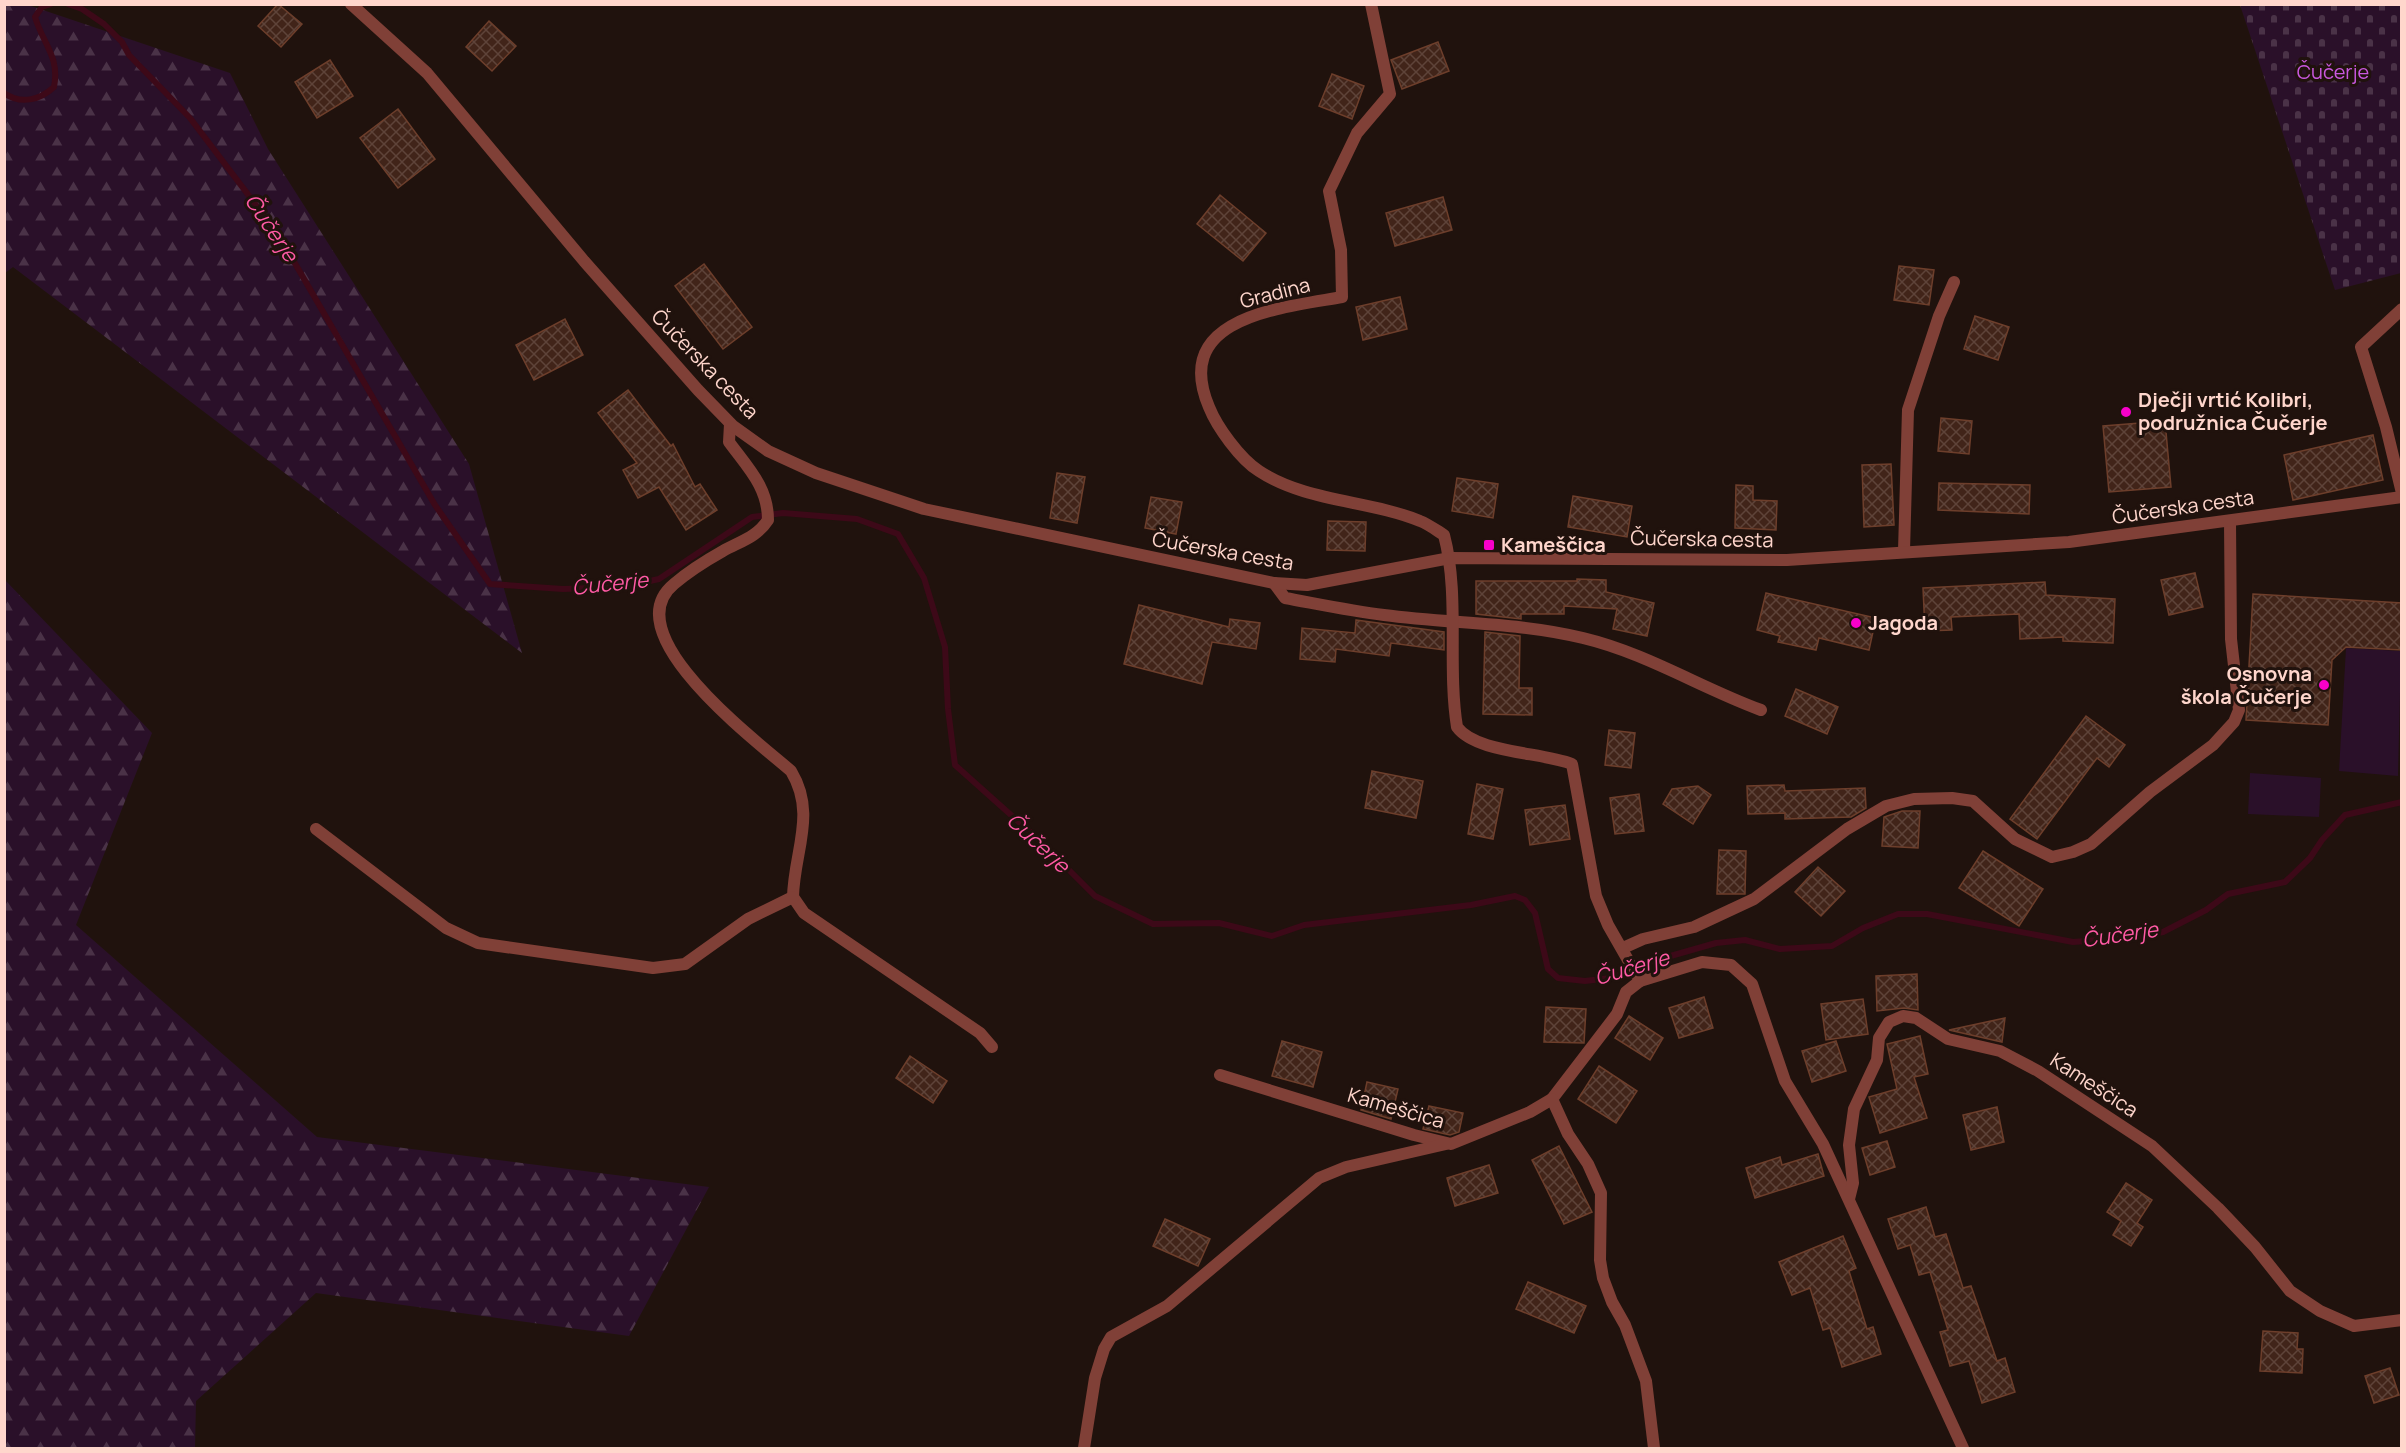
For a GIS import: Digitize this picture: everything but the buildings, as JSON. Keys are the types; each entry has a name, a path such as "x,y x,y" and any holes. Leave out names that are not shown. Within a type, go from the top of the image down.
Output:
{"street":[{"name":"Čučerska cesta","path":"351,4 427,73 584,261 730,424 768,451 816,473 924,509 1274,583 1307,585 1450,558 1787,560 1904,550 2069,542 2230,522 2402,495"},
{"name":"Gradina","path":"1371,4 1390,94 1357,133 1329,190 1341,250 1342,297 1284,308 1233,324 1213,340 1203,352 1199,372 1202,391 1215,422 1257,471 1296,489 1420,521 1443,535 1450,558"},
{"path":"1904,550 1908,410 1939,316 1954,282"},
{"path":"2402,309 2361,347 2386,427 2402,495"},
{"path":"730,424 729,442 758,482 768,502 768,520 755,535 722,551 672,585 662,599 660,617 670,651 692,682 791,771 801,788 804,821 793,897 804,913 980,1033 992,1047"},
{"path":"1623,948 1643,939 1694,927 1754,899 1847,829 1886,806 1914,798 1952,798 1973,801 2015,839 2052,857 2073,852 2091,844 2150,792 2213,745 2234,722 2239,710 2231,639 2230,522"},
{"path":"1450,558 1453,703 1457,727 1474,741 1500,749 1551,756 1572,764 1596,896 1608,925 1639,978"},
{"path":"1274,583 1285,598 1385,615 1533,629 1624,650 1713,692 1761,710"},
{"path":"316,829 446,928 478,943 653,968 685,964 748,919 793,897"},
{"name":"Kameščica","path":"1221,1075 1414,1135 1451,1144 1530,1112 1552,1099 1617,1014 1626,992 1639,978 1702,962 1731,965 1752,984 1785,1081 1823,1143 1964,1449"},
{"name":"Kameščica","path":"1850,1199 1853,1183 1849,1145 1854,1109 1877,1060 1879,1038 1889,1022 1903,1016 1916,1018 1948,1039 2000,1051 2038,1071 2152,1146 2226,1216 2255,1247 2290,1291 2320,1311 2354,1326 2402,1320"},
{"path":"1552,1099 1569,1134 1588,1164 1601,1193 1600,1260 1603,1278 1612,1302 1625,1325 1646,1381 1654,1449"},
{"path":"1084,1449 1095,1378 1104,1349 1112,1337 1167,1306 1319,1178 1369,1161 1451,1144"}],"green space":[{"path":"5,4 28,5 230,73 268,149 469,464 522,653 13,267 5,273"},
{"name":"Čučerje","path":"2240,5 2401,5 2401,273 2335,290"},
{"path":"5,580 152,733 76,925 317,1137 709,1187 629,1336 316,1293 196,1401 195,1448 5,1448"},
{"path":"2346,648 2401,651 2398,776 2339,771"},
{"path":"2250,773 2321,778 2319,817 2248,814"}],"waterway":[{"name":"Čučerje","path":"4,93 24,100 37,98 54,87 53,59 35,17 42,7 51,4"},
{"name":"Čučerje","path":"68,4 82,9 104,24 122,42 129,55 190,118 278,234 435,505 490,584 563,589 622,587 659,579 752,517 783,513 857,519 898,534 924,578 945,647 948,709 955,765 1038,839 1095,896 1153,924 1219,923 1272,936 1304,925 1471,905 1515,896 1525,900 1535,913 1548,969 1558,978 1585,981 1611,978 1646,963 1716,943 1745,940 1780,949 1832,946 1863,928 1898,914 1927,914 2073,942 2138,937 2163,932 2206,910 2228,894 2285,882 2310,858 2322,840 2345,815 2402,802"}],"place":[{"name":"Dječji vrtić Kolibri, podružnica Čučerje","path":"2126,412"},
{"name":"Kameščica","path":"1489,545"},
{"name":"Jagoda","path":"1856,623"},
{"name":"Osnovna škola Čučerje","path":"2324,685"}]}
